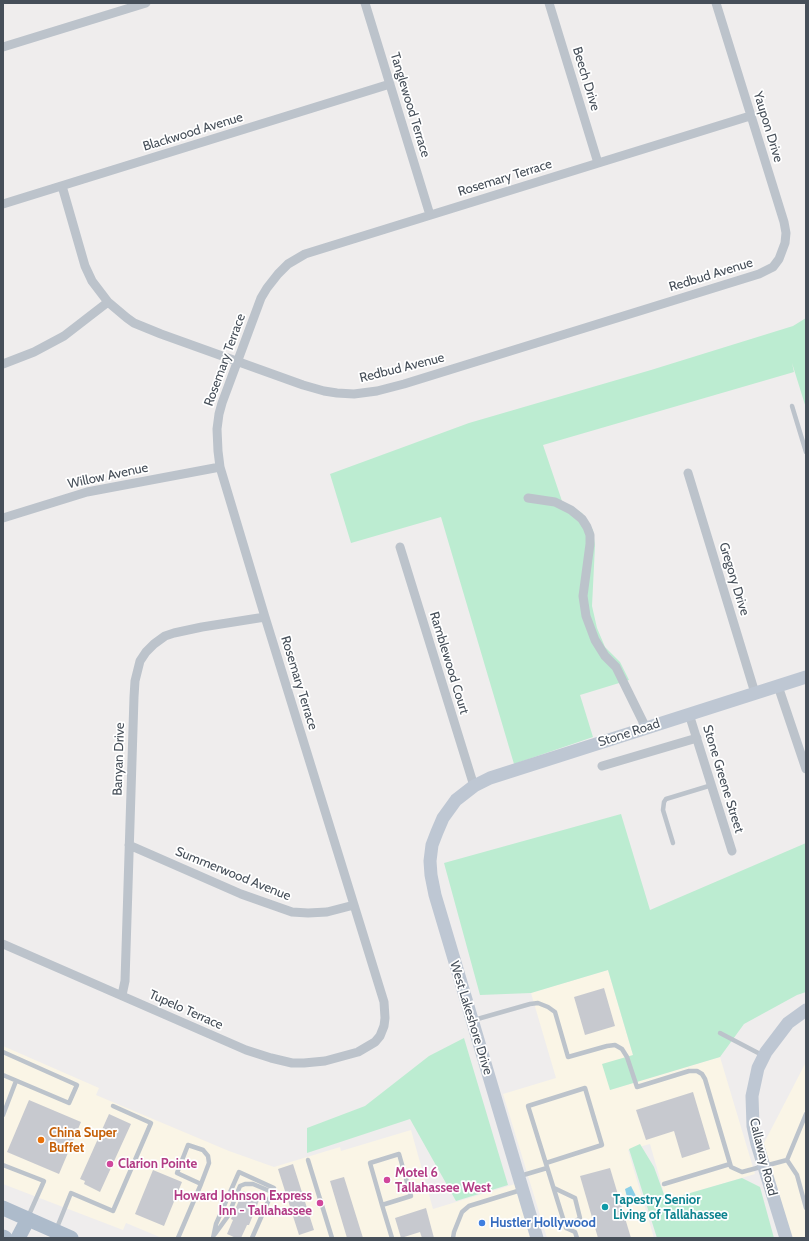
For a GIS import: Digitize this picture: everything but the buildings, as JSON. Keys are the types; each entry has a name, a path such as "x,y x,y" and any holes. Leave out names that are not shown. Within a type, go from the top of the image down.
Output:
{"main road":[{"path":"3,1208 28,1219 53,1235 71,1238"},
{"path":"18,1238 28,1219"}],"street":[{"path":"3,47 146,3"},
{"name":"Tanglewood Terrace","path":"365,3 430,214"},
{"name":"Beech Drive","path":"549,3 598,163"},
{"name":"Yaupon Drive","path":"716,3 784,222 786,233 785,243 779,259"},
{"name":"Blackwood Avenue","path":"3,204 390,84"},
{"name":"Rosemary Terrace","path":"365,1049 377,1039 384,1026 384,1002 220,467 217,429 219,414 261,298 278,274 288,264 305,254 750,116"},
{"name":"Redbud Avenue","path":"62,186 85,266 92,280 108,302 121,314 134,323 237,361 303,385 337,393 354,394 404,384 759,274 773,267 779,259"},
{"path":"3,364 34,352 64,336 108,302"},
{"name":"Willow Avenue","path":"3,518 87,492 220,467"},
{"name":"Gregory Drive","path":"688,472 755,693"},
{"path":"528,498 555,502 571,510 587,527 590,535 590,544 583,596 586,616 595,640 605,656 616,667 646,728"},
{"name":"Ramblewood Court","path":"400,547 474,786"},
{"name":"Banyan Drive","path":"122,995 125,981 134,697 135,681 140,661 154,644 166,636 174,633 265,617"},
{"name":"Stone Road","path":"456,800 474,786 498,775 806,677"},
{"path":"778,686 806,769"},
{"name":"Stone Greene Street","path":"690,714 732,851"},
{"path":"602,766 697,738"},
{"name":"West Lakeshore Drive","path":"456,800 444,818 432,845 430,861 431,875 435,895 537,1238"},
{"name":"Summerwood Avenue","path":"129,845 241,894 292,912 327,912 354,905"},
{"name":"Tupelo Terrace","path":"3,944 246,1050 271,1058 292,1063 304,1063 332,1059 365,1049"},
{"name":"Callaway Road","path":"786,1238 753,1126 752,1103 754,1080 765,1054 788,1023 806,1010"}],"lane":[{"path":"792,406 806,452"},
{"path":"673,843 663,810 666,799 712,785"},
{"path":"472,1021 538,1003 548,1007 554,1012 568,1057 607,1046 616,1045 622,1049 627,1057 637,1087 689,1071 697,1071 702,1074 705,1079 731,1168 742,1172 787,1160"},
{"path":"720,1033 765,1054"},
{"path":"3,1052 77,1085 69,1103 3,1075"},
{"path":"3,1115 16,1081"},
{"path":"519,1177 547,1165 602,1145 585,1088 528,1106 547,1165 566,1228 575,1232 577,1238"},
{"path":"53,1235 71,1193 113,1211 151,1124 113,1106"},
{"path":"787,1160 806,1114"},
{"path":"178,1238 201,1184 209,1163 208,1156 203,1150 188,1146 177,1173 201,1184"},
{"path":"382,1205 411,1196 399,1154 370,1163 382,1205 392,1238"},
{"path":"308,1160 332,1238"},
{"path":"787,1160 797,1175 806,1208"},
{"path":"664,1184 730,1164"},
{"path":"3,1165 44,1181 28,1219"},
{"path":"214,1237 216,1224 239,1172 274,1188 252,1238"},
{"path":"214,1237 228,1216 240,1186 245,1184 253,1184 272,1192"},
{"path":"554,1188 575,1198 580,1218 566,1228"},
{"path":"454,1238 454,1232 462,1212 469,1206 523,1190"}],"shaded area":[{"path":"608,970 633,1055 610,1090 720,1057 755,1174 666,1200 650,1144 628,1150 654,1238 547,1238 503,1094 556,1078 531,993"},
{"path":"3,1046 99,1088 96,1095 229,1151 274,1167 340,1147 341,1151 411,1130 433,1209 515,1184 530,1238 162,1238 126,1223 123,1230 3,1184"},
{"path":"806,1062 806,1238 792,1238 763,1145"}],"green space":[{"path":"806,318 806,408 792,363 794,372 543,445 562,501 582,513 593,530 595,546 592,606 597,628 605,647 620,662 629,680 580,695 593,737 514,764 441,517 351,543 330,474 469,423 651,370 793,326"},
{"path":"621,814 650,910 806,843 806,992 797,995 744,1024 720,1057 610,1090 602,1064 633,1055 608,970 531,993 480,995 444,863"},
{"path":"464,1038 508,1185 456,1201 410,1119 307,1153 307,1128 365,1106 429,1056"},
{"path":"640,1144 654,1167 666,1200 742,1178 760,1187 774,1238 657,1238 629,1149"}],"water":[{"path":"631,1186 638,1200 636,1203 628,1206 625,1189"}],"place":[{"name":"China Super Buffet","path":"41,1140"},
{"name":"Clarion Pointe","path":"110,1164"},
{"name":"Motel 6 Tallahassee West","path":"387,1180"},
{"name":"Howard Johnson Express Inn - Tallahassee","path":"320,1203"},
{"name":"Tapestry Senior Living of Tallahassee","path":"605,1207"},
{"name":"Hustler Hollywood","path":"482,1223"}]}
